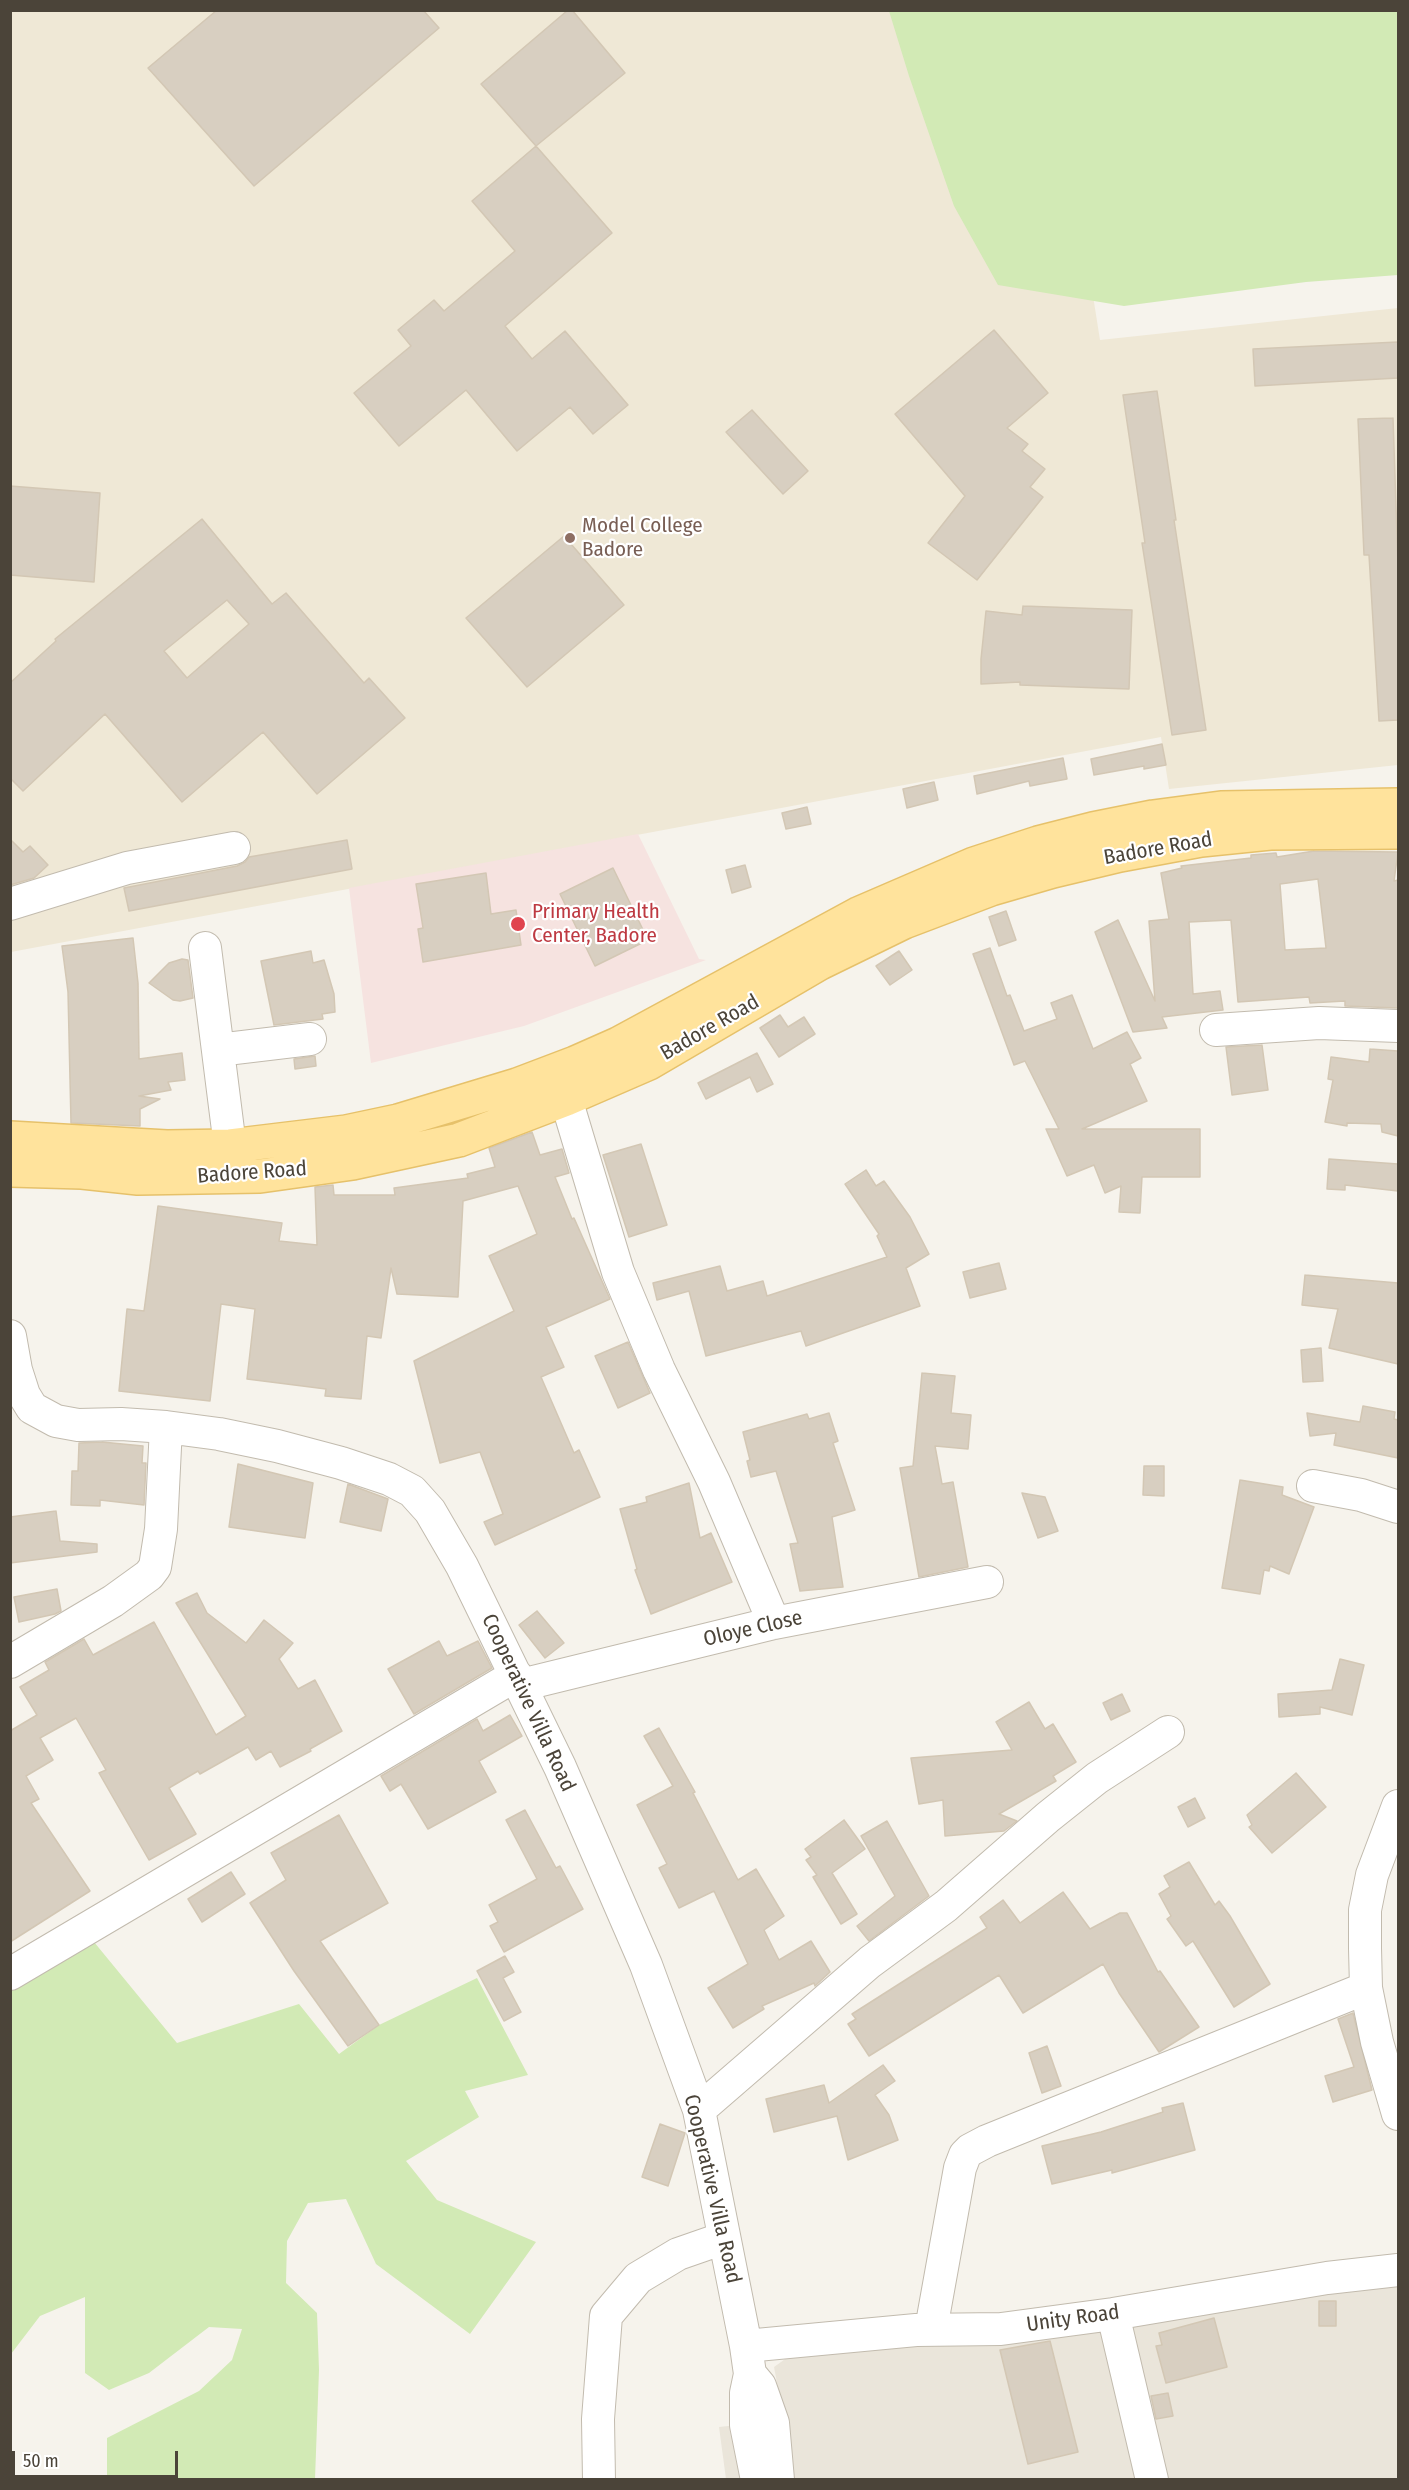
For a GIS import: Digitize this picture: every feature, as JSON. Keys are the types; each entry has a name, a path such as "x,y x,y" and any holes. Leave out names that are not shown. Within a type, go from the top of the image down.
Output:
{"main road":[{"name":"Badore Road","path":"10,1170 82,1172 138,1178 210,1157 409,1118 518,1085 618,1044 858,914 974,864 1038,843 1153,817 1221,808 1398,805"},
{"name":"Badore Road","path":"10,1138 210,1157 260,1176 399,1154 459,1140 567,1099 649,1064 820,963 933,910 991,889 1053,871 1191,841 1270,833 1398,832"}],"street":[{"path":"10,904 127,868 234,848"},
{"path":"205,948 218,1050 210,1157"},
{"path":"1216,1030 1319,1023 1398,1026"},
{"path":"218,1050 310,1039"},
{"path":"567,1099 618,1272 659,1370 726,1509 774,1623"},
{"name":"Cooperative Villa Road","path":"10,1336 19,1384 21,1413 78,1425 121,1424 219,1434 330,1460 389,1479 411,1491 430,1511 462,1566 560,1767 646,1965 699,2110 748,2360 773,2423 778,2480"},
{"path":"10,1662 113,1601 149,1575 155,1567 160,1542 166,1427"},
{"path":"1312,1486 1361,1495 1398,1508"},
{"name":"Oloye Close","path":"10,1974 518,1680 774,1623 987,1581"},
{"path":"699,2110 870,1962 946,1906 1048,1817 1097,1778 1168,1732"},
{"path":"1398,1806 1372,1875 1365,1910 1366,1988 1377,2042 1398,2114"},
{"path":"931,2330 960,2168 970,2150 1366,1988"},
{"path":"599,2480 598,2419 606,2316 638,2278 678,2254 724,2238"},
{"name":"Unity Road","path":"748,2360 931,2330 1001,2329 1113,2314 1327,2278 1398,2270"},
{"path":"1113,2314 1152,2480"},
{"name":"Cooperative Villa Road","path":"748,2360 746,2425 757,2480"}],"shaded area":[{"name":"Model College Badore","path":"11,11 1048,11 1100,340 1398,308 1398,765 1169,789 1161,737 11,952"},
{"name":"Primary Health Center, Badore","path":"638,834 699,959 706,960 524,1026 371,1063 349,888"},
{"path":"1398,2270 1398,2479 726,2479 719,2427 784,2420 774,2367 795,2352"}],"green space":[{"path":"889,11 1398,11 1398,275 1306,282 1124,306 998,285 954,206"},
{"path":"85,1931 177,2043 299,2004 339,2054 379,2025 477,1978 528,2075 465,2091 479,2117 406,2161 437,2200 536,2242 470,2334 376,2264 346,2199 308,2203 287,2241 286,2283 317,2313 319,2370 315,2479 112,2480 107,2475 107,2438 199,2391 232,2360 242,2329 209,2327 149,2373 109,2390 85,2373 85,2297 40,2316 11,2354 11,1975"}],"building":[{"path":"217,10 423,10 439,28 254,186 148,68"},
{"path":"568,10 572,10 625,73 536,146 481,84"},
{"path":"536,146 612,233 505,326 532,359 565,331 628,405 593,434 570,407 517,451 466,390 399,446 354,393 411,346 398,330 434,300 444,311 515,251 472,201"},
{"path":"994,330 1048,393 1007,428 1028,444 1022,451 1045,469 1030,487 1043,497 977,580 928,543 965,496 895,414"},
{"path":"1398,342 1398,378 1255,386 1253,349"},
{"path":"1157,391 1206,730 1172,735 1142,543 1145,543 1123,395"},
{"path":"752,410 808,471 783,494 726,432"},
{"path":"1393,418 1398,565 1398,720 1379,721 1369,555 1364,555 1358,419"},
{"path":"10,486 100,493 94,582 10,575"},
{"path":"202,519 272,604 286,593 364,683 369,678 405,718 317,794 263,732 182,802 105,714 23,791 10,778 10,683 56,641 55,639","holes":["227,600 249,624 187,678 164,651"]},
{"path":"564,536 624,605 527,687 466,618"},
{"path":"1023,606 1132,610 1129,689 1020,685 1020,682 981,684 986,611 1022,615"},
{"path":"1162,744 1166,765 1144,769 1144,766 1094,775 1091,759"},
{"path":"1063,758 1067,779 1030,786 1029,781 977,794 974,776"},
{"path":"934,782 938,800 907,808 903,789"},
{"path":"807,807 811,824 786,829 782,813"},
{"path":"10,839 23,852 30,846 48,865 34,878 10,885"},
{"path":"347,840 352,869 129,911 124,888 237,866 249,857"},
{"path":"1314,851 1398,852 1394,881 1398,880 1398,1008 1345,1006 1345,1001 1310,1003 1309,997 1238,1002 1231,920 1189,922 1193,994 1220,991 1223,1010 1162,1017 1167,1028 1133,1032 1095,932 1118,920 1155,1001 1149,921 1169,919 1161,873 1182,868 1181,866 1251,858 1251,855 1276,853 1277,857","holes":["1318,879 1326,948 1285,950 1280,884"]},
{"path":"745,865 751,887 732,893 726,870"},
{"path":"613,868 648,940 595,966 560,894"},
{"path":"486,873 491,914 516,910 521,945 423,962 418,929 423,928 416,884"},
{"path":"1006,911 1016,940 999,946 989,917"},
{"path":"133,938 138,983 139,1059 182,1053 185,1080 168,1082 171,1090 139,1096 160,1099 140,1109 140,1126 71,1123 68,992 62,946"},
{"path":"990,948 1007,996 1010,995 1024,1031 1057,1019 1051,1003 1072,995 1093,1049 1127,1032 1141,1058 1130,1064 1147,1101 1082,1129 1200,1129 1200,1177 1142,1177 1140,1213 1119,1212 1121,1186 1105,1193 1094,1165 1067,1176 1046,1129 1059,1129 1025,1061 1014,1065 973,954"},
{"path":"311,951 313,963 324,960 334,994 335,1012 322,1014 323,1019 274,1025 261,961"},
{"path":"899,951 912,970 890,985 876,966"},
{"path":"182,959 188,960 193,998 180,1001 173,1000 149,983 169,963"},
{"path":"780,1015 788,1027 804,1017 815,1034 779,1057 760,1028"},
{"path":"1262,1045 1268,1090 1232,1095 1226,1047"},
{"path":"1370,1049 1398,1051 1398,1136 1382,1132 1381,1124 1347,1123 1347,1126 1325,1122 1333,1080 1328,1079 1331,1057 1369,1062"},
{"path":"757,1053 773,1084 757,1092 750,1077 706,1099 698,1083"},
{"path":"315,1056 316,1066 295,1069 294,1059"},
{"path":"532,1132 540,1155 562,1149 569,1173 555,1177 610,1299 546,1327 564,1367 541,1377 574,1453 579,1450 600,1497 495,1545 484,1522 503,1514 480,1452 440,1463 414,1361 514,1311 489,1256 537,1234 518,1186 463,1201 458,1297 397,1294 391,1268 381,1338 367,1336 361,1399 325,1396 326,1389 247,1379 255,1309 221,1304 210,1401 119,1391 127,1309 144,1311 158,1206 282,1223 279,1241 317,1245 315,1187 333,1185 334,1195 395,1195 394,1188 468,1178 467,1174 495,1167 489,1148"},
{"path":"641,1144 667,1225 629,1237 603,1155"},
{"path":"1329,1159 1398,1164 1398,1191 1345,1185 1345,1190 1327,1189"},
{"path":"866,1170 876,1186 884,1181 910,1217 929,1254 906,1268 920,1306 806,1346 801,1331 706,1356 689,1291 657,1300 653,1283 720,1266 727,1291 763,1281 767,1296 887,1257 877,1236 879,1234 845,1184"},
{"path":"999,1263 1006,1289 970,1298 963,1272"},
{"path":"1305,1275 1398,1283 1398,1364 1329,1348 1338,1309 1302,1305"},
{"path":"628,1342 650,1393 618,1408 595,1356"},
{"path":"1321,1348 1323,1381 1303,1382 1301,1350"},
{"path":"922,1373 955,1376 951,1413 971,1415 968,1449 935,1446 942,1484 953,1482 968,1567 919,1577 900,1468 913,1466"},
{"path":"1363,1406 1395,1412 1394,1419 1398,1420 1398,1458 1334,1445 1336,1433 1310,1436 1307,1413 1360,1422"},
{"path":"829,1413 838,1441 833,1443 855,1510 832,1517 843,1587 800,1591 790,1544 798,1543 776,1471 751,1477 747,1461 750,1460 743,1432 807,1414 809,1419"},
{"path":"102,1442 143,1446 142,1463 146,1463 144,1505 100,1500 100,1506 71,1505 72,1471 78,1471 79,1443"},
{"path":"238,1464 313,1483 305,1538 229,1527"},
{"path":"1144,1466 1164,1466 1164,1496 1143,1495"},
{"path":"1240,1480 1283,1487 1282,1495 1314,1507 1289,1574 1270,1566 1269,1571 1264,1570 1260,1594 1222,1588"},
{"path":"689,1483 700,1538 711,1533 732,1582 651,1614 635,1570 637,1569 620,1509 647,1502 646,1497"},
{"path":"348,1484 388,1499 381,1531 340,1522"},
{"path":"1022,1493 1045,1497 1058,1531 1038,1538"},
{"path":"56,1511 60,1541 97,1544 97,1552 10,1563 10,1517"},
{"path":"57,1589 61,1611 19,1622 14,1597"},
{"path":"197,1593 207,1613 246,1643 264,1620 293,1643 279,1659 298,1689 315,1680 342,1731 280,1767 271,1751 256,1760 248,1747 200,1774 198,1771 169,1788 196,1834 149,1860 99,1773 106,1770 76,1718 40,1738 53,1760 26,1776 39,1799 31,1803 90,1891 10,1942 10,1731 37,1715 20,1687 49,1670 45,1662 84,1639 93,1655 154,1622 216,1735 246,1716 176,1603"},
{"path":"537,1611 564,1643 545,1658 519,1625"},
{"path":"439,1641 447,1656 478,1641 492,1668 414,1714 388,1669"},
{"path":"1340,1659 1364,1665 1352,1715 1320,1707 1320,1714 1279,1717 1278,1694 1332,1690"},
{"path":"1122,1694 1130,1711 1111,1720 1103,1703"},
{"path":"1029,1702 1045,1729 1053,1724 1076,1762 1053,1776 1056,1781 999,1814 1017,1821 1004,1831 945,1836 943,1800 919,1804 911,1758 1012,1750 996,1722"},
{"path":"510,1715 522,1736 479,1761 496,1792 428,1829 401,1784 390,1791 381,1776 477,1719 483,1731"},
{"path":"659,1728 695,1792 693,1793 738,1880 756,1869 784,1916 764,1930 779,1960 811,1941 830,1972 815,1986 814,1983 762,2006 764,2009 733,2028 708,1988 748,1964 714,1891 679,1908 659,1868 667,1864 637,1805 673,1786 644,1736"},
{"path":"1296,1773 1326,1807 1272,1853 1249,1827 1252,1825 1247,1815"},
{"path":"1195,1798 1205,1818 1188,1827 1178,1807"},
{"path":"525,1810 556,1868 560,1866 583,1909 504,1952 490,1926 498,1922 489,1905 537,1879 506,1820"},
{"path":"339,1815 388,1903 320,1941 379,2025 348,2046 294,1971 250,1903 286,1880 271,1853"},
{"path":"844,1820 865,1849 832,1873 857,1914 841,1924 813,1877 817,1875 806,1860 811,1857 805,1849"},
{"path":"887,1821 929,1896 869,1941 857,1926 895,1896 861,1836"},
{"path":"1189,1862 1215,1905 1219,1901 1230,1916 1270,1984 1234,2007 1193,1941 1186,1946 1167,1919 1171,1916 1159,1894 1170,1887 1164,1876"},
{"path":"231,1872 245,1894 202,1922 188,1899"},
{"path":"1063,1892 1090,1929 1120,1913 1127,1913 1158,1972 1160,1971 1199,2027 1159,2052 1119,1993 1103,1964 1023,2013 999,1975 869,2056 848,2024 856,2019 852,2014 987,1928 980,1917 1003,1900 1020,1923"},
{"path":"505,1956 514,1972 503,1978 521,2012 504,2021 477,1971"},
{"path":"1353,2013 1372,2090 1333,2102 1325,2076 1354,2067 1338,2019"},
{"path":"1047,2046 1061,2086 1042,2093 1029,2053"},
{"path":"883,2065 895,2081 875,2095 889,2115 898,2140 848,2160 837,2116 774,2132 766,2099 824,2085 829,2103"},
{"path":"1183,2103 1195,2150 1112,2173 1112,2170 1052,2184 1042,2146 1101,2132 1163,2112 1162,2108"},
{"path":"660,2124 685,2133 668,2186 642,2177"},
{"path":"1319,2301 1336,2301 1336,2326 1319,2326"},
{"path":"1214,2318 1227,2367 1166,2383 1156,2346 1162,2345 1159,2333"},
{"path":"1050,2341 1078,2452 1028,2464 1000,2350"},
{"path":"1168,2393 1173,2416 1156,2419 1151,2396"}],"place":[{"name":"Model College Badore","path":"570,538"},
{"name":"Primary Health Center, Badore","path":"518,924"}]}
